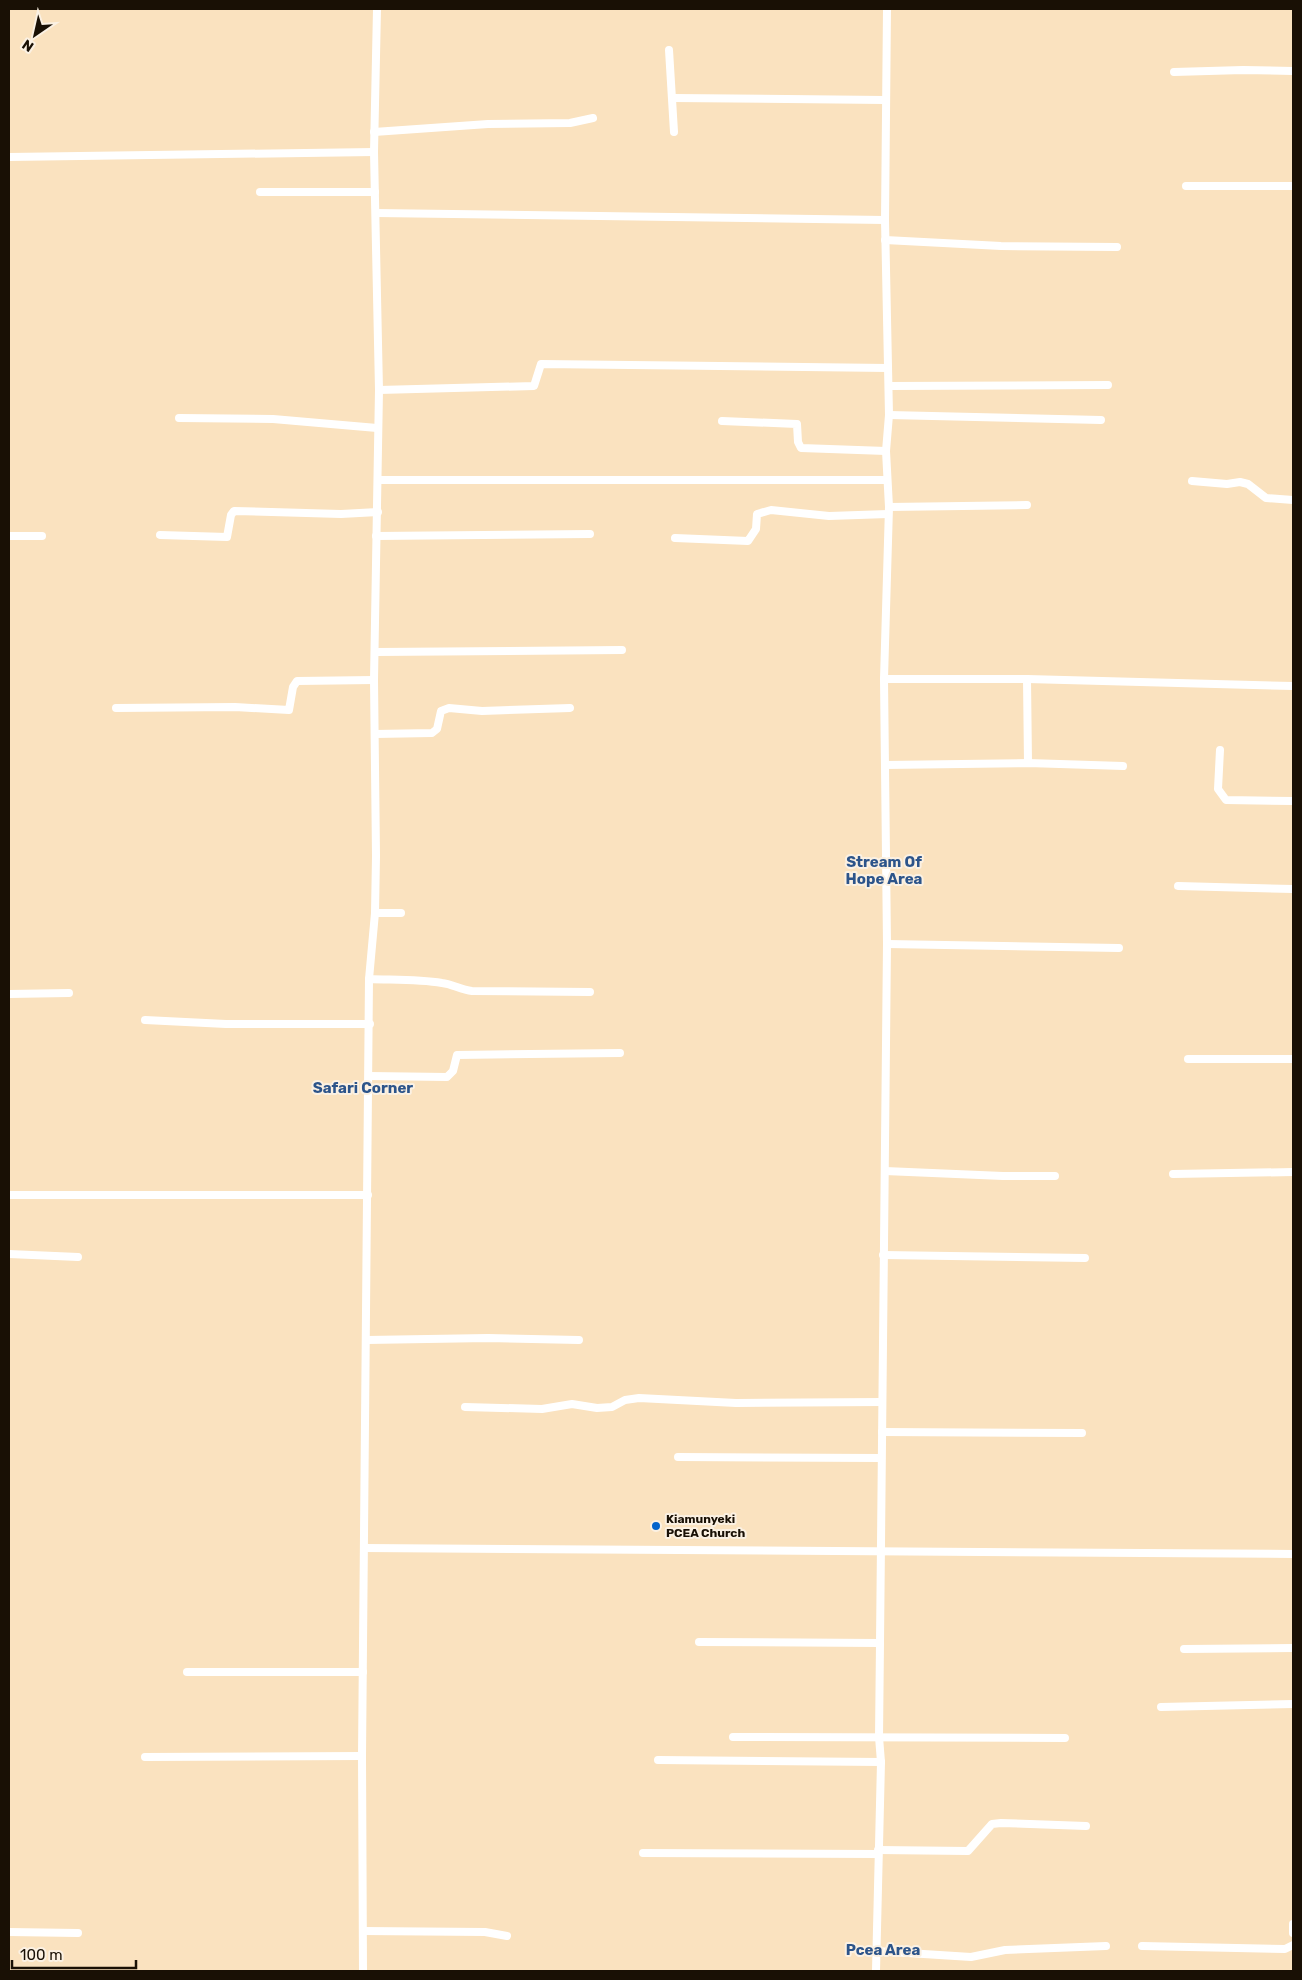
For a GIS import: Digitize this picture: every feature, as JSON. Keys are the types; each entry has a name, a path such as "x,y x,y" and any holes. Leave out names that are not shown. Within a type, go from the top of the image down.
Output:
{"street":[{"path":"363,1971 362,1756 369,979 375,913 374,680 376,652 376,536 379,480 374,152 377,9"},
{"path":"876,1971 881,1762 879,1737 880,1552 887,944 884,679 888,510 886,452 889,415 885,220 887,9"},
{"path":"669,50 674,132"},
{"path":"1174,72 1293,71"},
{"path":"672,98 885,100"},
{"path":"374,132 488,124 570,123 593,118"},
{"path":"9,157 374,152"},
{"path":"1186,186 1293,186"},
{"path":"260,192 375,192"},
{"path":"376,213 885,220"},
{"path":"886,240 1001,246 1117,247"},
{"path":"379,390 534,386 541,364 888,368"},
{"path":"889,386 1108,385"},
{"path":"889,415 1101,420"},
{"path":"179,418 273,420 377,428"},
{"path":"722,421 797,424 799,446 806,449 886,452"},
{"path":"379,480 888,480"},
{"path":"1192,482 1227,484 1240,482 1248,484 1266,498 1293,500"},
{"path":"676,538 748,541 756,529 757,514 771,510 830,516 888,510 1027,505"},
{"path":"160,535 227,537 231,515 234,512 341,514 378,512"},
{"path":"376,536 590,534"},
{"path":"9,536 42,536"},
{"path":"376,652 622,650"},
{"path":"884,679 1027,679 1293,686"},
{"path":"1027,679 1028,763"},
{"path":"116,708 235,707 289,710 293,687 297,681 374,680"},
{"path":"375,734 432,733 437,729 441,712 449,708 482,711 570,708"},
{"path":"1220,750 1218,789 1226,800 1293,801"},
{"path":"886,765 1028,763 1123,766"},
{"path":"1178,886 1293,889"},
{"path":"375,913 401,914"},
{"path":"887,944 1119,948"},
{"path":"369,979 422,980 451,984 462,990 472,991 590,992"},
{"path":"9,994 69,993"},
{"path":"144,1020 217,1023 370,1024"},
{"path":"368,1076 447,1077 453,1071 457,1055 620,1053"},
{"path":"1188,1059 1293,1059"},
{"path":"885,1170 1003,1176 1055,1176"},
{"path":"1173,1174 1293,1172"},
{"path":"9,1195 368,1195"},
{"path":"9,1254 78,1257"},
{"path":"884,1255 1085,1258"},
{"path":"367,1340 488,1338 579,1340"},
{"path":"464,1406 542,1408 572,1404 597,1408 612,1406 625,1400 639,1398 736,1403 882,1402"},
{"path":"882,1432 1082,1433"},
{"path":"678,1456 881,1458"},
{"path":"364,1548 1293,1554"},
{"path":"699,1642 880,1643"},
{"path":"1184,1649 1293,1648"},
{"path":"187,1672 363,1672"},
{"path":"1161,1706 1293,1704"},
{"path":"734,1737 1065,1738"},
{"path":"145,1757 362,1756"},
{"path":"658,1760 881,1762"},
{"path":"643,1853 968,1851 992,1824 1086,1826"},
{"path":"1293,1924 1293,1934"},
{"path":"363,1931 485,1932 507,1936"},
{"path":"9,1932 78,1933"},
{"path":"1142,1946 1285,1949 1293,1945"},
{"path":"876,1951 971,1957 1005,1950 1106,1946"}],"place":[{"name":"Kiamunyeki PCEA Church","path":"656,1526"}],"district":[{"name":"Stream Of Hope Area","path":"884,870"},
{"name":"Safari Corner","path":"363,1088"},
{"name":"Pcea Area","path":"883,1950"}]}
